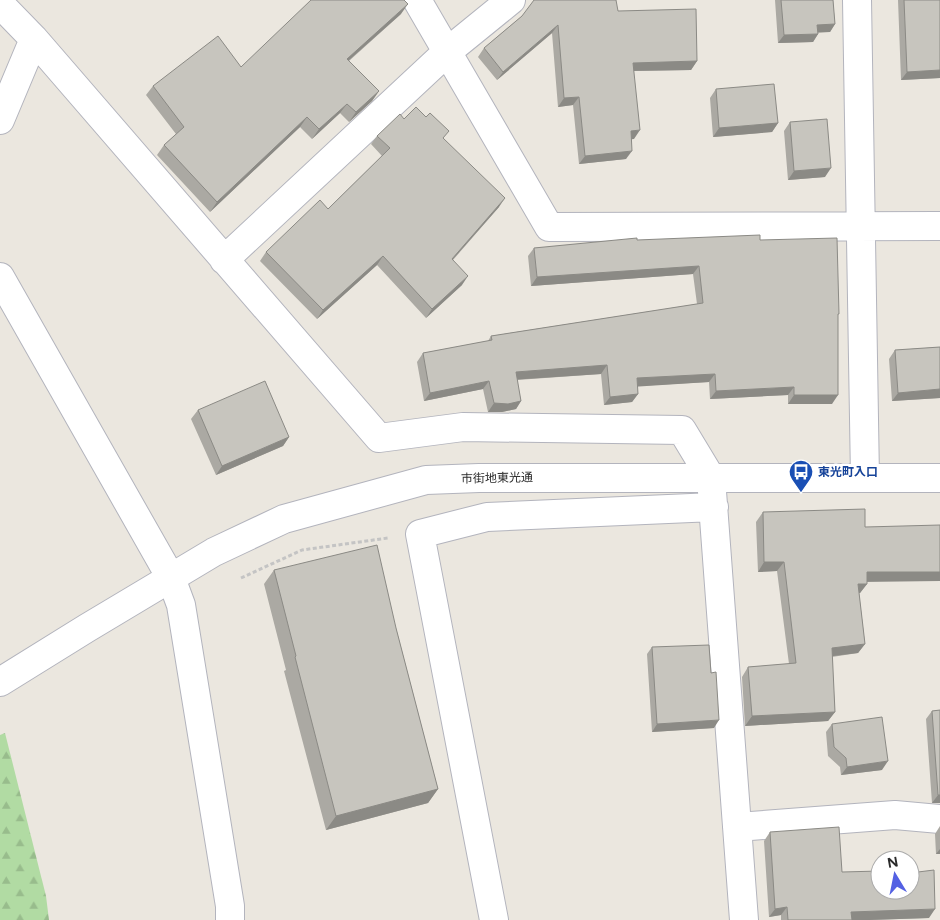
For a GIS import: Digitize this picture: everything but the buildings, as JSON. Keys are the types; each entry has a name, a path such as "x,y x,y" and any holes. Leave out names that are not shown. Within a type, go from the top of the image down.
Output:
{"street":[{"path":"418,0 549,226 940,226"},
{"path":"224,260 447,52 511,0"},
{"path":"857,0 865,478"},
{"path":"0,4 34,39 378,438 463,427 682,430 711,478 744,920"},
{"path":"0,120 34,39"},
{"path":"0,276 171,578 181,605 230,906 230,920"},
{"name":"市街地東光通","path":"0,682 214,552 284,519 426,480 479,478 940,478"},
{"path":"494,920 420,534 486,517 714,507"},
{"path":"737,827 895,815 940,819"}],"path":[{"path":"233,581 302,550 420,534"}],"green space":[{"path":"5,733 46,896 49,920 0,920 0,735"}],"place":[{"name":"東光町入口","path":"801,493"}]}
